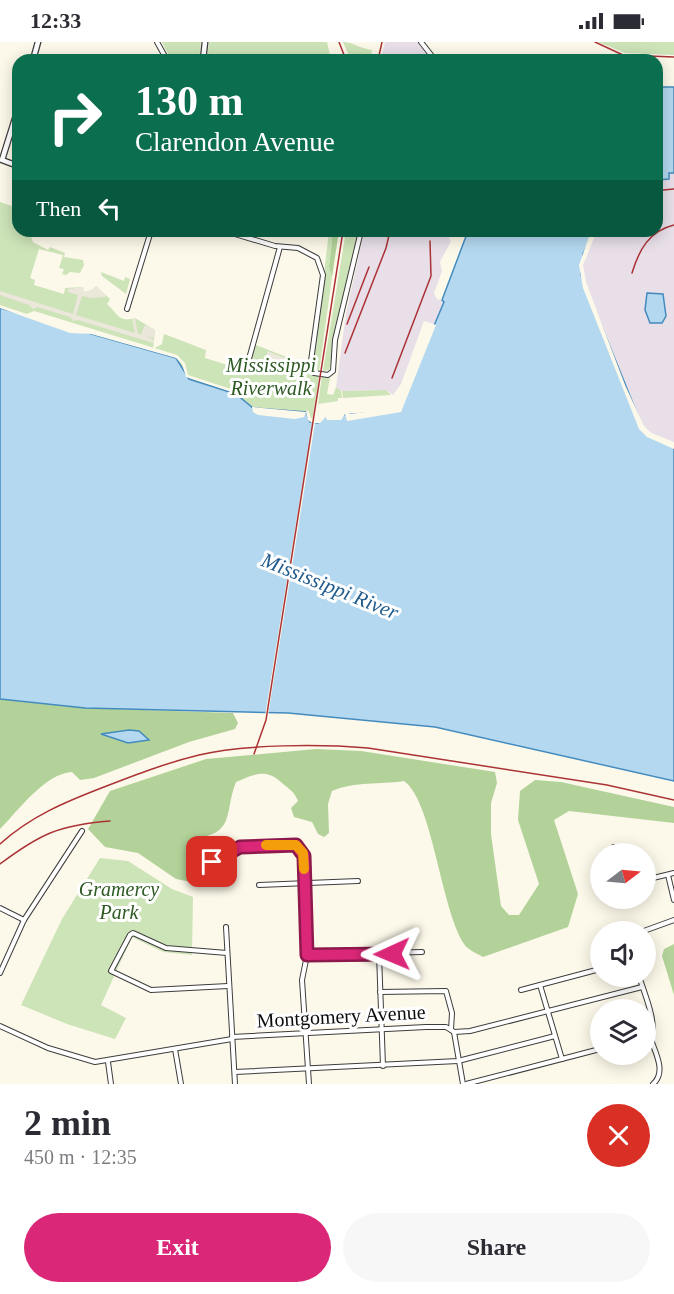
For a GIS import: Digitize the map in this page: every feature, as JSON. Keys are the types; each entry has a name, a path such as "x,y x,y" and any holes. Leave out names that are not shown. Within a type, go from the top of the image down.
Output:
{"street":[{"path":"421,42 430,54"},
{"path":"1,160 12,127"},
{"path":"127,309 149,237"},
{"path":"246,237 280,247 298,248 310,252 317,258 323,275 311,370 328,375 333,371 335,340 360,237"},
{"path":"247,366 280,247"},
{"path":"0,973 24,920 82,831"},
{"path":"207,864 240,847 296,845 303,853 307,955 302,980 309,1084"},
{"path":"656,878 674,873"},
{"path":"668,875 674,900"},
{"path":"259,885 358,881"},
{"path":"0,908 24,920"},
{"path":"656,926 674,921"},
{"path":"226,927 236,1084"},
{"path":"227,953 166,948 139,935 129,935 111,971 151,990 228,986"},
{"path":"307,955 422,952"},
{"path":"379,954 383,1066"},
{"path":"520,990 590,972"},
{"path":"540,985 562,1059"},
{"path":"642,987 646,999"},
{"name":"Montgomery Avenue","path":"0,1026 48,1048 89,1061 108,1062 232,1038 434,1026 453,1031 470,1031 642,987"},
{"path":"380,992 444,990 448,994 458,1062 464,1084 590,1052"},
{"path":"235,1072 458,1062 555,1036"},
{"path":"175,1049 181,1084"},
{"path":"653,1084 661,1072 656,1059"},
{"path":"108,1062 111,1084"}],"shaded area":[{"path":"385,42 417,42 426,54 382,54"},
{"path":"674,173 674,446 641,427 581,275 583,254 591,237 663,237 663,176"},
{"path":"363,237 448,237 451,241 440,262 442,271 434,293 437,299 445,301 436,325 424,321 401,384 393,395 386,390 339,391 336,387 346,314"},
{"path":"96,286 106,295 105,297 82,296 76,315 135,333 132,319 135,318 138,334 141,334 145,325 155,330 154,338 147,336 154,340 153,343 78,320 73,321 70,317 37,307 33,309 29,305 0,295 0,291 73,314 78,295 68,292 68,289 83,287 84,292"},
{"path":"267,351 303,364 292,375 277,374 267,364"}],"green space":[{"path":"162,42 201,42 200,54 168,54"},
{"path":"209,42 327,42 330,54 208,54"},
{"path":"343,42 372,50 371,54 348,54"},
{"path":"598,42 674,42 674,55 625,53"},
{"name":"Mississippi Riverwalk","path":"0,202 12,206 12,237 31,237 33,242 48,250 50,247 65,253 64,257 83,260 84,265 80,273 62,274 64,269 59,268 63,255 39,249 30,278 35,280 34,285 64,294 65,288 83,287 84,292 96,286 110,299 107,304 119,317 135,318 155,330 153,349 162,344 164,334 206,350 205,358 247,371 256,345 307,365 310,373 319,376 312,422 300,413 243,406 32,318 0,308"},
{"path":"328,237 332,237 329,267 332,277 319,372 313,368"},
{"path":"332,237 338,237 332,277 329,267"},
{"path":"345,237 357,237 329,370 323,371"},
{"path":"101,272 124,281 125,277 130,279 126,294 102,276"},
{"path":"322,376 330,378 327,394 333,395 336,387 341,391 342,398 338,398 338,401 318,404"},
{"path":"386,390 391,395 343,398 342,391"},
{"path":"0,699 85,708 233,713 238,723 235,729 189,742 94,778 80,780 72,772 62,774 42,786 0,829"},
{"path":"316,749 361,751 495,772 497,783 491,803 491,834 501,906 509,915 519,915 539,884 518,820 520,791 535,780 561,782 674,807 674,823 569,811 554,820 578,894 568,927 483,957 464,944 456,927 422,810 414,792 404,781 359,784 332,791 328,804 329,833 324,837 318,834 312,822 294,817 291,808 298,801 292,791 276,778 260,774 236,782 222,827 207,836 193,838 191,882 176,879 138,853 105,847 88,829 110,791 206,759"},
{"name":"Gramercy Park","path":"100,858 128,861 172,889 193,897 192,955 163,952 132,937 101,1005 126,1018 115,1039 67,1024 21,1005 62,919"},
{"path":"674,944 674,995 662,956 664,949"}],"water":[{"path":"663,87 674,87 674,173 669,173 669,179 663,180"},
{"name":"Mississippi River","path":"466,237 591,237 583,254 581,275 645,433 674,446 674,781 435,727 288,713 85,708 0,699 0,308 176,358 189,379 236,394 253,408 306,412 310,422 318,423 326,416 398,411 444,302 442,300"},
{"path":"647,293 663,294 666,316 662,323 650,323 645,310"},
{"path":"139,731 149,740 128,743 101,734"}],"pier":[{"path":"589,237 595,237 583,265 586,282 625,385 644,426 651,433 674,442 674,449 647,437 639,429 583,288 579,265"},
{"path":"0,305 27,314 34,311 177,355 185,363 188,375 237,391 241,395 186,377 182,364 176,358 91,334 70,333 0,308"},
{"path":"430,323 436,325 401,412 347,421 345,414 341,420 327,420 326,417 320,423 315,423 268,716 265,716 312,423 308,420 306,412 308,410 311,418 318,420 326,411 345,411 350,414 397,408"},
{"path":"252,407 306,412 304,417 295,419 258,415 253,412"}],"railway":[{"path":"339,42 344,54"},
{"path":"379,54 382,42"},
{"path":"595,42 621,54"},
{"path":"663,57 674,57"},
{"path":"663,190 674,189"},
{"path":"663,229 674,225"},
{"path":"254,754 266,720 342,237"},
{"path":"345,353 389,237"},
{"path":"632,273 642,249 652,237"},
{"path":"392,378 431,276 430,241"},
{"path":"347,324 369,267"},
{"path":"0,844 24,825 49,811 127,778 199,755 260,747 368,748 607,785 674,800"},
{"path":"0,864 39,838 63,828 110,821"}],"slow traffic":[{"path":"266,845 291,844 300,847 303,853 304,869"}],"route":[{"path":"212,862 240,847 291,844 300,847 304,856 304,919 307,955 392,954"}]}
